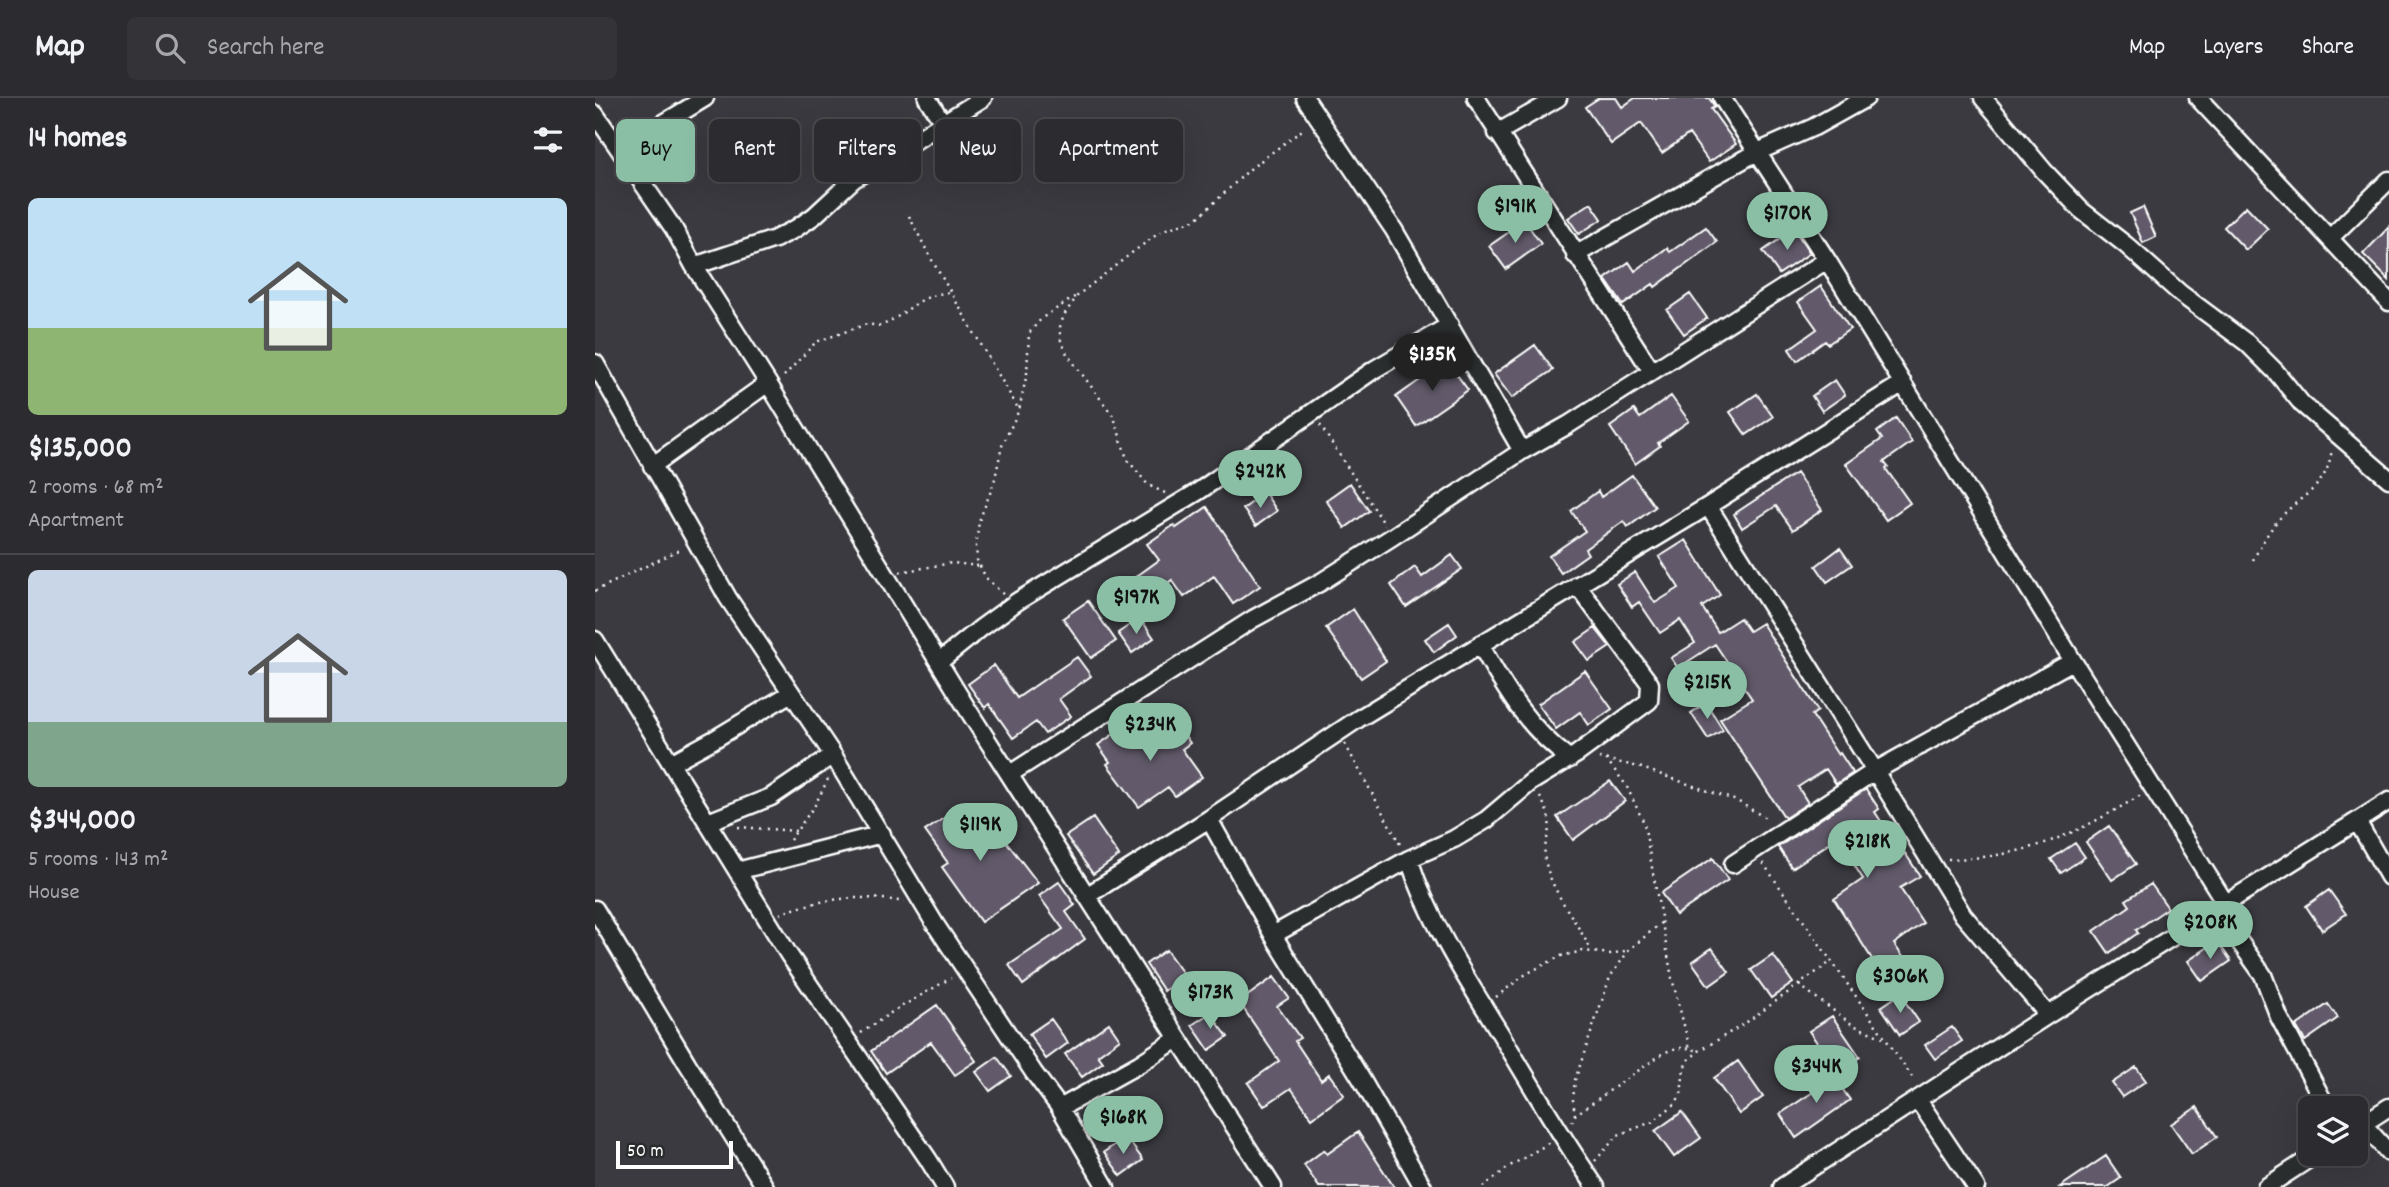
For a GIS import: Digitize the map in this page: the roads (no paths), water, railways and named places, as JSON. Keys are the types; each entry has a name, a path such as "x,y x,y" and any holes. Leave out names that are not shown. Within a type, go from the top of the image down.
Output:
{"street":[{"path":"670,119 705,98"},
{"path":"927,98 940,119"},
{"path":"949,119 983,98"},
{"path":"1305,98 1394,230 1522,451"},
{"path":"1476,98 1651,370"},
{"path":"1497,133 1558,98"},
{"path":"1722,98 1755,153 1827,260 2073,661 2227,904 2234,934 2263,975 2279,1017 2321,1096"},
{"path":"1575,255 1755,153 1814,127 1866,98"},
{"path":"1983,98 2044,172 2081,210 2182,294 2247,343 2276,372 2302,404 2389,479"},
{"path":"2198,98 2389,302"},
{"path":"595,114 616,142"},
{"path":"694,266 775,239 795,229 814,216 854,179 935,128"},
{"path":"2330,238 2389,180"},
{"path":"643,182 939,662 1273,1187"},
{"path":"1010,774 1253,619 1321,582 1522,451 1568,425 1827,260"},
{"path":"939,662 1018,601 1186,499 1375,369 1450,325"},
{"path":"595,363 728,598 835,758 965,970 1060,1108 1107,1187"},
{"path":"652,466 768,383"},
{"path":"1088,895 1209,819 1339,732 1709,506 1903,383"},
{"path":"1709,506 1963,915 2048,1015"},
{"path":"1273,935 1409,859 1454,839 1486,820 1531,782 1574,757 1649,701 1650,684 1577,585"},
{"path":"595,640 671,763 712,821 737,871 767,920 928,1159 944,1187"},
{"path":"1480,644 1506,691 1531,726 1552,746 1574,757"},
{"path":"1733,864 1875,771 2073,661"},
{"path":"671,763 791,693"},
{"path":"712,821 771,797 835,758"},
{"path":"1782,1187 2048,1015 2389,801"},
{"path":"1209,819 1273,935 1362,1080 1423,1187"},
{"path":"2357,821 2389,877"},
{"path":"737,871 882,834"},
{"path":"1409,859 1415,879 1445,941 1563,1139 1596,1187"},
{"path":"595,909 765,1187"},
{"path":"1060,1108 1139,1064 1177,1039"},
{"path":"1922,1098 1976,1187"},
{"path":"2368,1121 2389,1107"},
{"path":"2368,1135 2389,1153"},
{"path":"2266,1187 2298,1166"}]}
